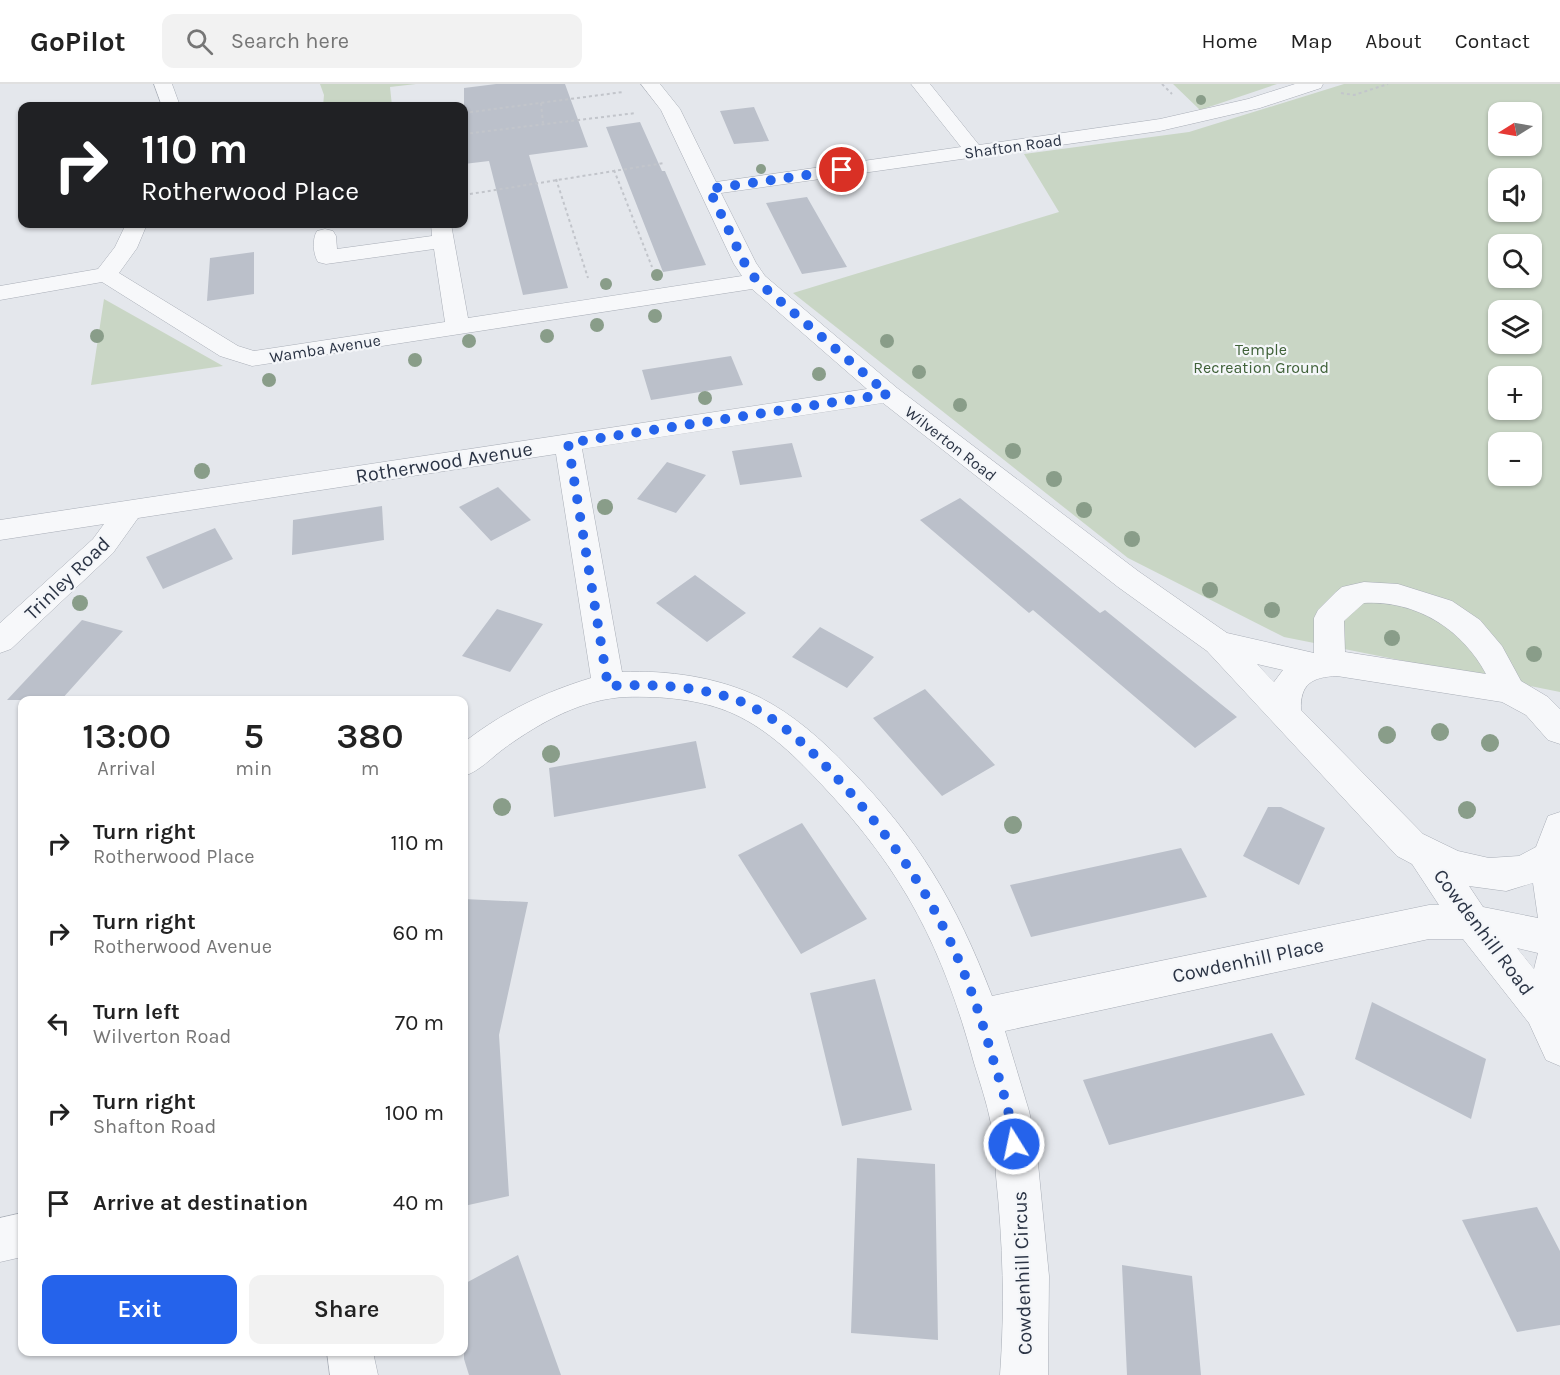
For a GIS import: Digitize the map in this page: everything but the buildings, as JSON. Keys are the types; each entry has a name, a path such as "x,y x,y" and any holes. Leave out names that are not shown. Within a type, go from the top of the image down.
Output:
{"street":[{"path":"163,84 170,102"},
{"path":"920,84 974,151"},
{"name":"Shafton Road","path":"709,189 1196,118 1253,104 1314,84"},
{"name":"Wilverton Road","path":"651,86 670,109 745,264 757,281 888,394 1128,579 1218,643 1410,845 1425,854"},
{"path":"0,293 106,275 126,248 134,228"},
{"path":"325,236 326,257 443,232 458,327"},
{"name":"Wamba Avenue","path":"106,275 229,351 239,356 252,358 757,281"},
{"name":"Rotherwood Avenue","path":"0,530 888,394"},
{"path":"568,443 608,686"},
{"name":"Trinley Road","path":"0,641 103,546 129,511"},
{"path":"1284,714 1286,691 1293,681 1323,664 1329,618 1352,595 1389,592 1433,604 1469,627 1497,662 1535,700 1560,731"},
{"name":"Wilverton Road","path":"1218,643 1323,664 1535,700"},
{"name":"Cowdenhill Circus","path":"468,759 493,738 525,717 608,686 644,684 688,688 734,699 770,717 816,754 877,821 922,886 957,952 981,1017 1012,1124 1024,1222 1028,1331 1024,1375"},
{"path":"1425,854 1462,868 1497,875 1524,874 1554,843"},
{"name":"Cowdenhill Road","path":"1543,1010 1560,940 1554,843"},
{"name":"Cowdenhill Road","path":"1425,854 1472,922 1543,1010 1560,1046"},
{"name":"Cowdenhill Place","path":"981,1017 1429,922 1472,922 1560,940"},
{"path":"0,1240 18,1236"},
{"path":"351,1356 354,1375"}],"path":[{"path":"1335,91 1354,95 1388,84"},
{"path":"468,112 651,86"},
{"path":"541,103 543,123"},
{"path":"468,133 670,109"},
{"path":"468,194 695,159"},
{"path":"614,170 663,294"},
{"path":"556,179 597,304"}],"green space":[{"path":"320,84 416,84 390,87 392,102 323,102 324,95"},
{"path":"1173,84 1277,84 1200,110"},
{"name":"Temple Recreation Ground","path":"1344,84 1560,84 1560,692 1284,637 1128,558 793,293 1059,212 1024,154 1189,132"},
{"path":"104,299 223,366 91,385"}],"route":[{"path":"842,170 709,189 745,264 757,281 888,394 568,443 608,686 644,684 688,688 734,699 770,717 816,754 877,821 922,886 957,952 981,1017 1012,1124 1014,1144"}]}
